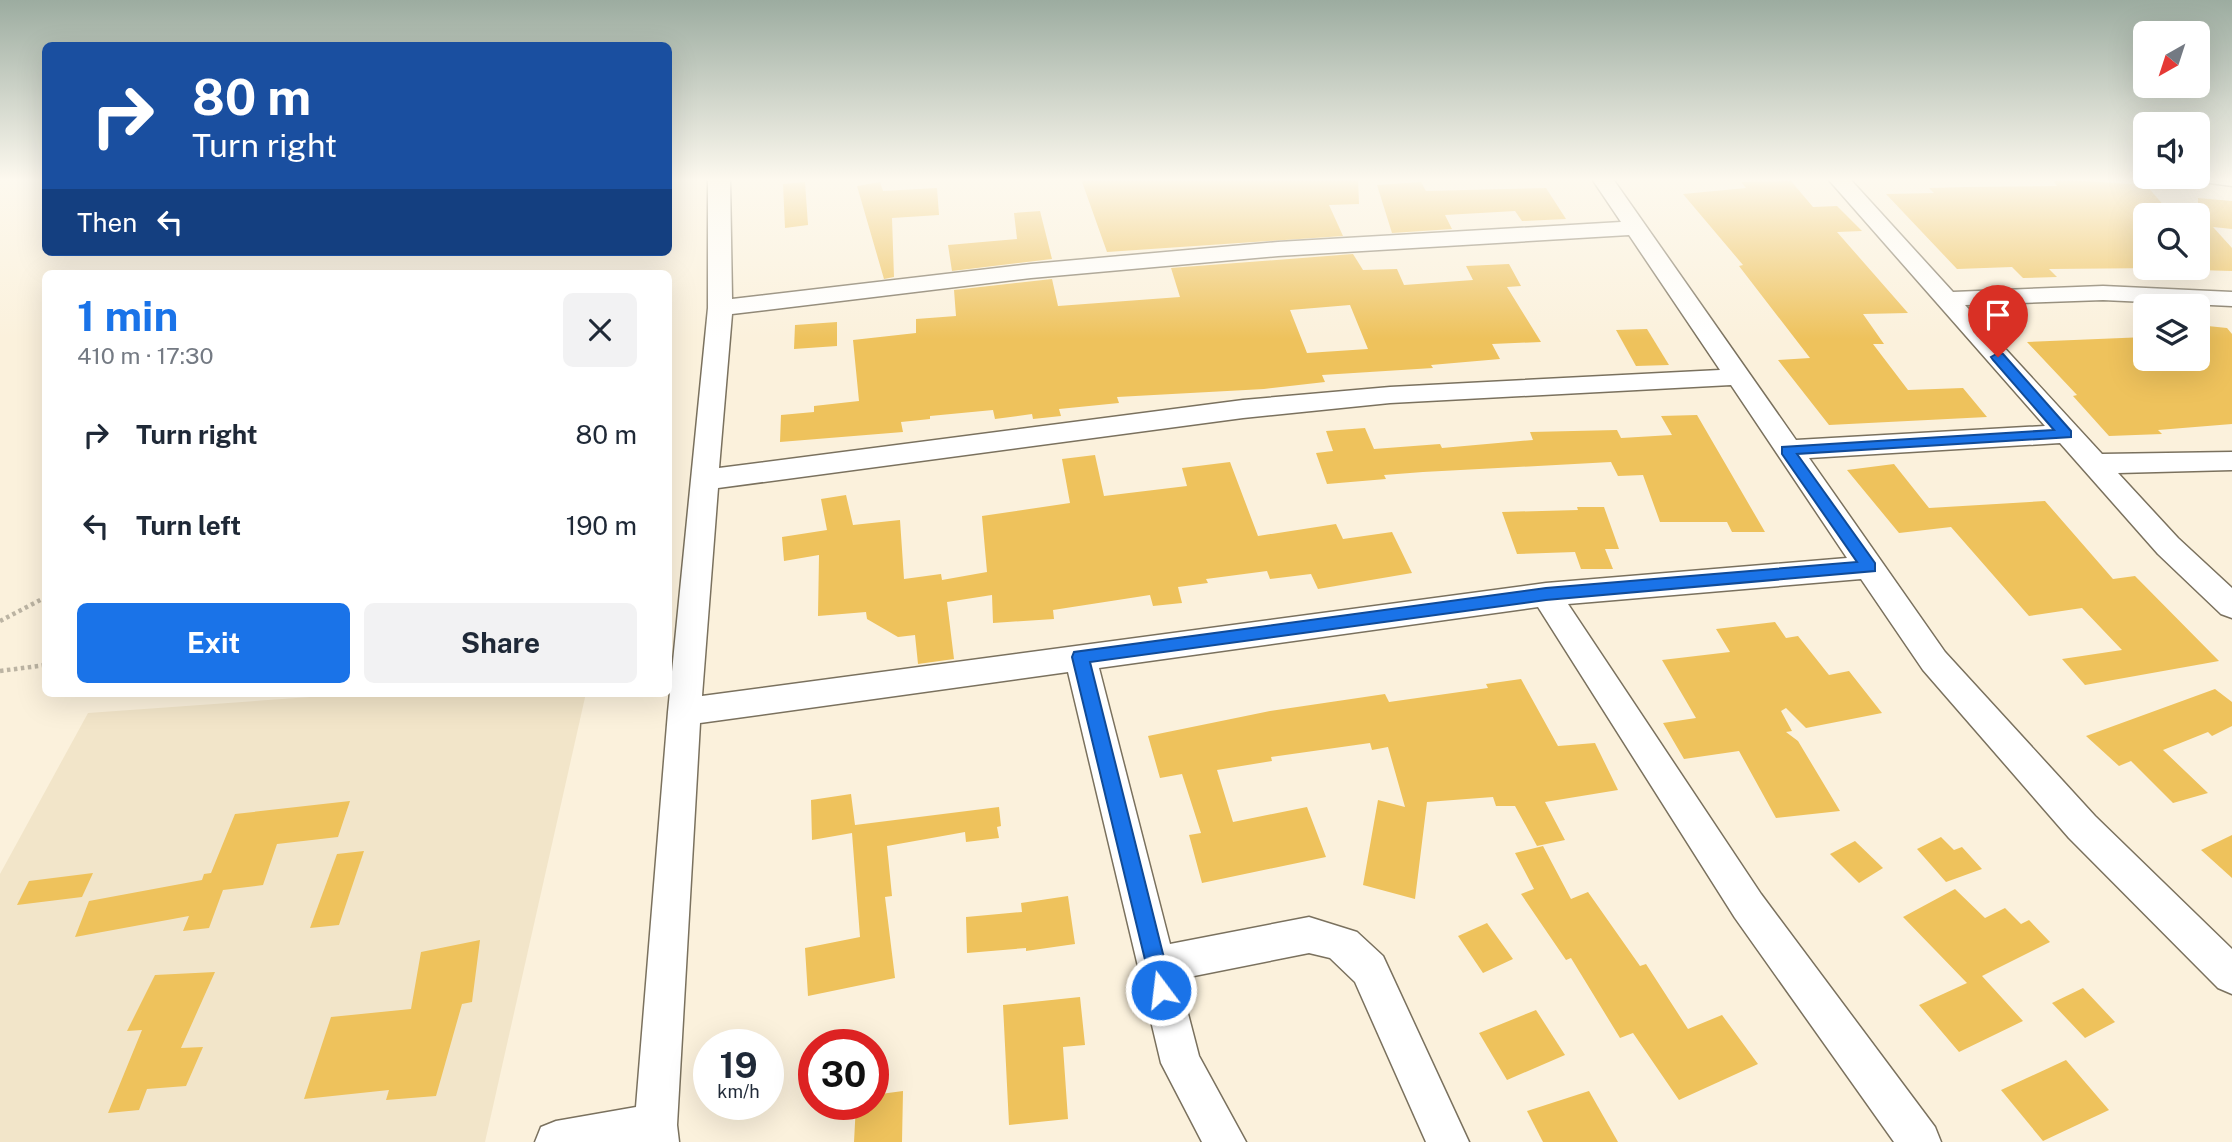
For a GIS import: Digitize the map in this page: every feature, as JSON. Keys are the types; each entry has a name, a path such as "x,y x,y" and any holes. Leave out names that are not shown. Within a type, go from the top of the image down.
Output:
{"street":[{"path":"556,1142 657,1134 684,712 720,308 719,232"},
{"path":"720,308 1031,271 1278,249 1561,232"},
{"path":"1637,232 1934,661 2082,827 2232,975"},
{"path":"1886,232 2168,546 2232,606"},
{"path":"1947,299 2115,293 2232,299"},
{"path":"703,480 1256,408 1390,395 1737,377"},
{"path":"1787,450 2066,434"},
{"path":"2095,464 2232,461"},
{"path":"684,712 1546,594 1869,567"},
{"path":"1546,594 1748,906 1920,1142"},
{"path":"1080,657 1181,1063 1225,1142"},
{"path":"1155,965 1309,935 1330,937 1353,948 1369,969 1448,1142"}],"path":[{"path":"0,621 42,599"},
{"path":"0,671 42,665"}],"shaded area":[{"path":"310,697 585,697 485,1142 0,1142 0,874 88,713"}],"building":[{"path":"870,232 892,232 894,277 884,279"},
{"path":"1016,232 1045,232 1052,259 952,271 948,245 1017,239"},
{"path":"1100,232 1341,232 1343,236 1107,252"},
{"path":"1715,232 1837,232 1908,313 1863,314 1884,344 1873,344 1908,390 1963,388 1987,417 1829,425 1778,360 1810,358 1739,266 1743,265"},
{"path":"1922,232 2133,232 2133,268 2049,269 2057,277 2023,278 2012,267 1957,269"},
{"path":"2210,232 2218,232 2232,248 2232,271 2210,270"},
{"path":"1353,254 1363,270 1397,269 1404,285 1473,280 1466,266 1509,264 1521,286 1507,287 1541,342 1492,344 1500,359 1431,365 1433,368 1322,375 1325,382 1264,389 1117,397 1119,403 1059,409 1061,416 1033,419 1032,414 995,419 993,410 930,416 930,419 901,422 903,432 780,442 781,415 814,412 814,406 859,401 853,340 916,333 916,319 956,316 954,290 1052,279 1058,306 1180,297 1171,268","holes":["1350,305 1368,349 1307,353 1290,310"]},
{"path":"837,322 837,346 794,349 795,325"},
{"path":"2210,326 2227,328 2232,334 2232,424 2158,430 2162,434 2109,436 2073,396 2077,395 2027,342 2133,338 2133,371 2210,371"},
{"path":"1647,329 1669,365 1636,366 1616,330"},
{"path":"1697,415 1765,532 1732,532 1727,522 1660,522 1643,475 1618,476 1611,462 1384,475 1386,479 1327,484 1316,453 1333,451 1326,431 1365,428 1374,449 1440,444 1442,448 1533,440 1530,432 1617,430 1621,438 1672,435 1661,416"},
{"path":"1095,455 1104,496 1187,486 1182,468 1230,462 1258,536 1336,524 1343,539 1392,532 1412,573 1318,589 1311,574 1270,579 1267,571 1206,579 1208,583 1178,587 1182,603 1153,606 1150,595 1053,610 1054,619 993,623 992,595 947,602 954,659 918,664 915,635 898,637 867,619 866,612 818,616 819,555 784,561 782,537 827,530 821,499 846,495 853,525 900,520 904,579 941,574 942,580 987,572 982,516 1070,503 1062,459"},
{"path":"1894,464 1929,508 2045,501 2113,579 2135,576 2219,661 2085,685 2062,659 2122,650 2082,608 2029,616 1951,527 1899,533 1847,470"},
{"path":"1577,507 1604,507 1619,549 1605,549 1613,569 1581,569 1575,552 1517,554 1502,512 1578,510"},
{"path":"1775,622 1786,638 1798,636 1829,675 1849,671 1882,713 1806,728 1786,708 1781,711 1792,731 1786,732 1798,741 1840,811 1776,818 1739,751 1684,759 1663,723 1696,718 1662,660 1730,652 1716,629"},
{"path":"1521,679 1558,746 1595,743 1618,790 1545,802 1565,840 1537,846 1515,806 1496,806 1493,797 1427,802 1415,899 1363,885 1378,800 1405,807 1388,747 1372,750 1370,743 1271,757 1272,761 1217,770 1233,822 1307,807 1326,857 1202,883 1189,835 1201,833 1182,774 1160,778 1148,736 1270,711 1385,694 1389,702 1488,688 1486,684"},
{"path":"2215,689 2232,702 2232,726 2212,736 2208,732 2163,750 2208,793 2173,803 2131,761 2119,766 2086,736"},
{"path":"851,794 855,825 999,807 999,838 966,842 965,832 887,846 892,896 885,897 895,978 808,996 805,948 860,937 852,833 812,840 811,800"},
{"path":"350,801 338,837 277,844 263,885 223,890 209,928 183,931 189,916 75,937 89,901 202,880 204,874 211,873 235,814"},
{"path":"2232,835 2232,878 2201,850"},
{"path":"1941,837 1954,850 1962,847 1982,869 1946,882 1917,849"},
{"path":"1855,841 1883,868 1859,883 1830,854"},
{"path":"1543,846 1571,899 1588,892 1640,966 1646,964 1688,1029 1722,1015 1758,1064 1679,1100 1633,1033 1620,1038 1571,958 1566,960 1521,894 1534,889 1515,853"},
{"path":"364,851 339,925 310,928 337,854"},
{"path":"93,873 82,897 17,905 29,881"},
{"path":"1955,889 1985,918 2005,908 2021,924 2029,920 2050,942 1982,976 2023,1021 1959,1052 1919,1005 1967,983 1903,917"},
{"path":"1068,896 1075,944 1026,951 1026,948 967,953 966,917 1022,912 1021,903"},
{"path":"1487,923 1513,959 1483,973 1458,936"},
{"path":"480,940 472,1002 462,1004 436,1096 386,1100 389,1090 304,1099 331,1017 411,1009 421,952"},
{"path":"215,972 181,1048 203,1047 186,1086 147,1089 139,1110 108,1113 142,1030 127,1031 155,975"},
{"path":"2083,988 2115,1022 2085,1038 2052,1003"},
{"path":"1080,997 1085,1045 1063,1047 1068,1119 1009,1125 1003,1005"},
{"path":"1536,1010 1565,1055 1507,1080 1479,1033"},
{"path":"2066,1060 2109,1110 2043,1141 2001,1090"},
{"path":"903,1091 902,1142 854,1142 855,1120 889,1120 889,1093"},
{"path":"1589,1091 1618,1142 1543,1142 1527,1111"}],"route":[{"path":"1161,990 1080,657 1546,594 1869,567 1787,450 2066,434 1998,357"}]}
